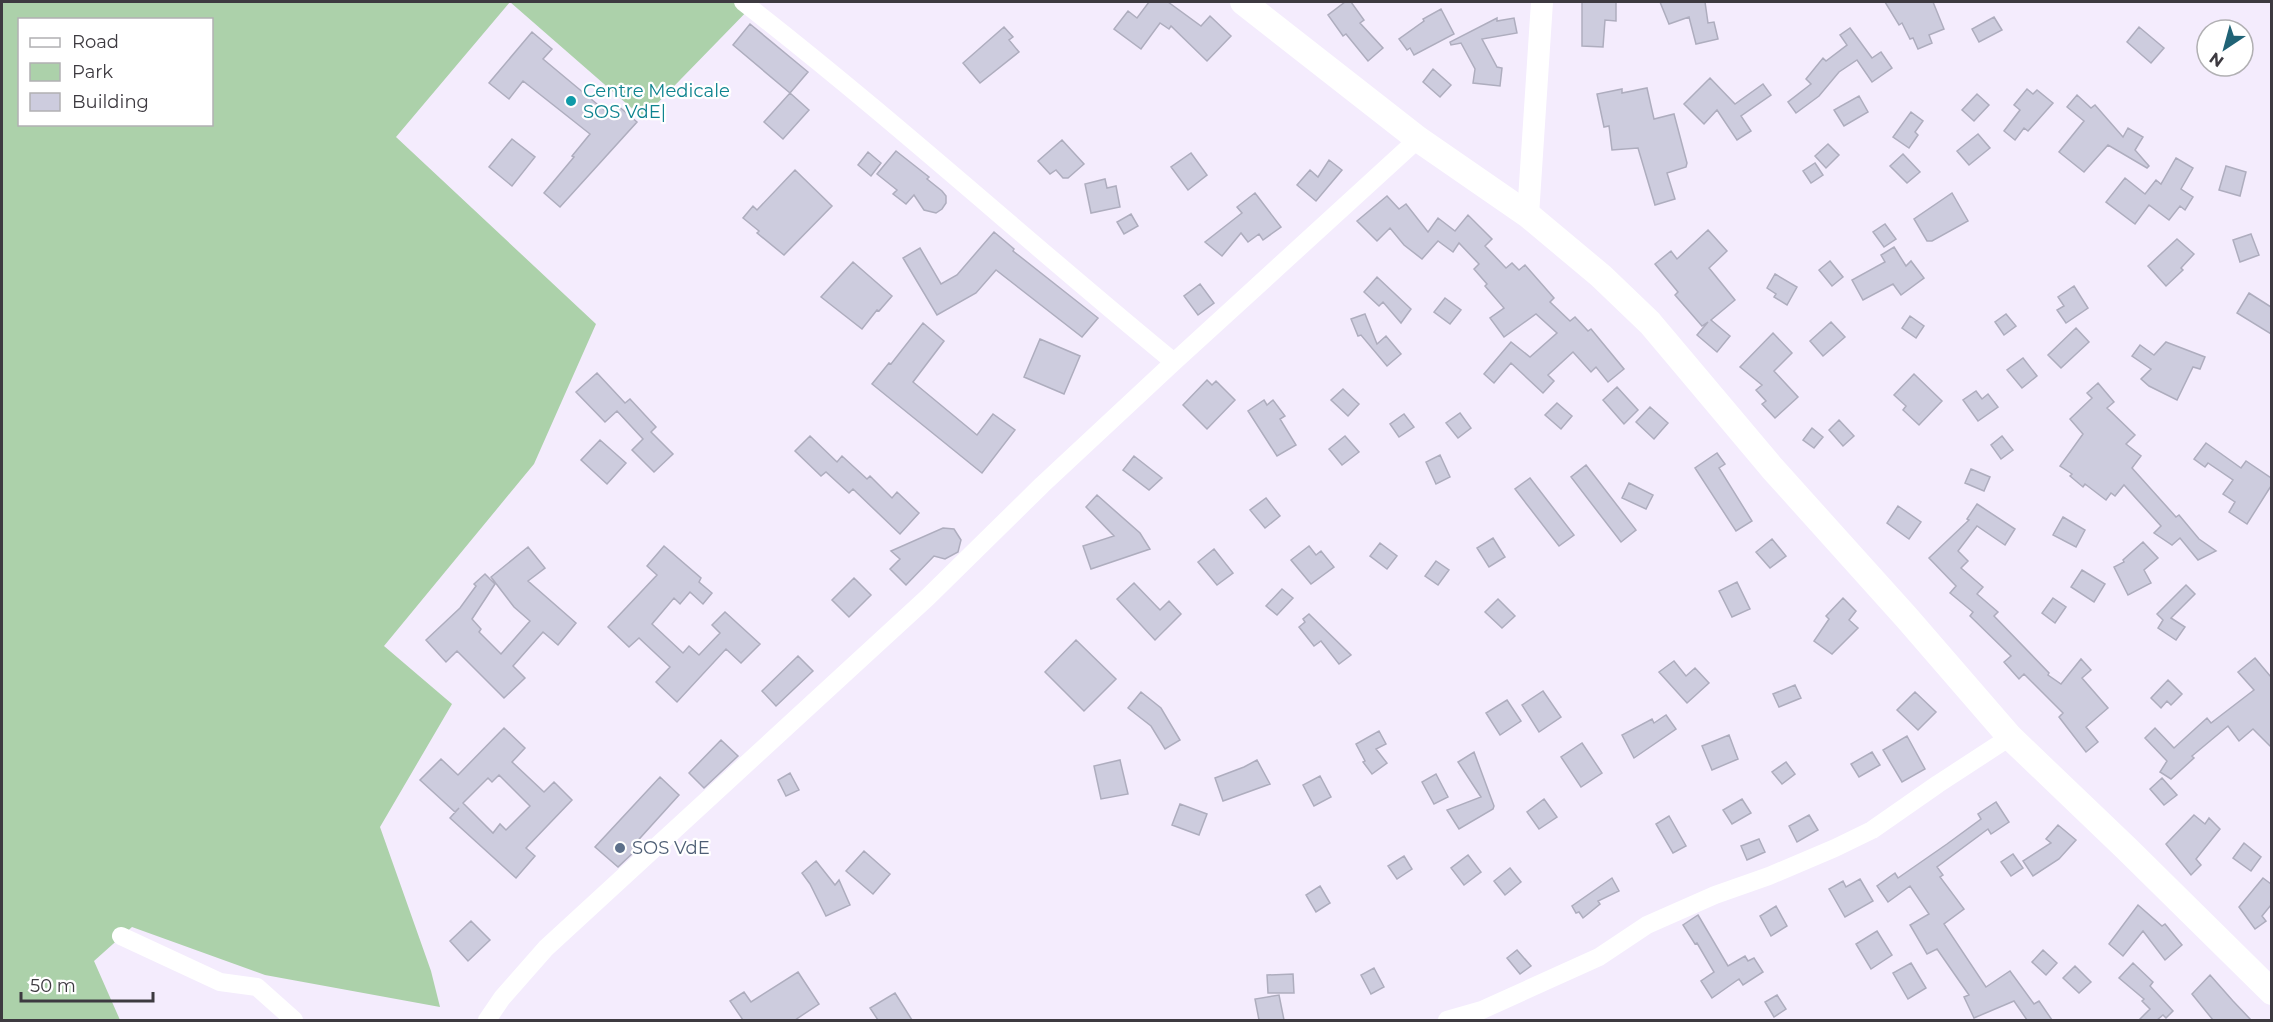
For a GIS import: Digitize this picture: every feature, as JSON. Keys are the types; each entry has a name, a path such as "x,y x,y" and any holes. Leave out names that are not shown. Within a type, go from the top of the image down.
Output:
{"main road":[{"path":"1243,2 1418,139 1528,215 1601,276 1650,323 1772,468 2010,737 2271,992"}],"street":[{"path":"743,2 874,106 1174,362"},
{"path":"1528,215 1542,2"},
{"path":"487,1020 501,999 546,948 902,621 1042,485 1174,362 1418,139"},
{"path":"1447,1020 1482,1010 1599,957 1647,925 1715,895 1769,876 1872,830 2010,737"},
{"path":"121,936 220,982 257,987 294,1020"}],"green space":[{"path":"2,2 510,2 396,137 596,324 534,464 384,646 452,704 380,827 431,971 440,1007 265,975 132,927 94,961 120,1020 2,1020"},
{"path":"510,2 756,2 643,118"}],"building":[{"path":"1149,2 1168,2 1201,26 1210,16 1231,36 1207,61 1171,26 1169,29 1160,23 1141,49 1114,29 1128,11 1137,18"},
{"path":"1345,2 1351,2 1364,20 1360,23 1383,48 1368,61 1346,34 1343,36 1328,15"},
{"path":"1582,2 1616,2 1616,21 1605,20 1603,47 1582,46"},
{"path":"1660,2 1705,2 1708,23 1714,22 1718,39 1696,44 1689,17 1669,24"},
{"path":"1885,2 1933,2 1944,29 1929,35 1932,43 1918,49 1913,38 1910,39 1902,23 1899,25"},
{"path":"1441,9 1454,34 1414,55 1410,48 1407,50 1399,39 1424,21 1423,19"},
{"path":"1994,17 2002,30 1979,42 1972,29"},
{"path":"1497,18 1497,21 1514,18 1517,33 1482,39 1497,67 1502,68 1500,86 1473,83 1475,69 1461,43 1451,45 1450,42"},
{"path":"750,24 808,72 790,93 733,45"},
{"path":"1004,27 1013,37 1009,40 1019,52 980,83 963,63"},
{"path":"2139,27 2164,48 2151,63 2127,42"},
{"path":"1850,28 1872,58 1881,52 1892,68 1872,82 1857,60 1839,72 1819,96 1796,113 1788,102 1811,84 1806,79 1823,58 1826,61 1847,45 1840,35"},
{"name":"Centre Medicale SOS VdE|","path":"532,32 552,49 543,59 609,114 616,104 637,122 560,207 544,193 590,134 523,81 509,99 489,83"},
{"path":"1433,69 1451,85 1440,97 1423,82"},
{"path":"1710,78 1735,104 1763,84 1771,95 1741,116 1751,131 1737,140 1717,110 1704,124 1684,104"},
{"path":"1647,88 1654,119 1674,114 1687,163 1686,167 1667,173 1675,199 1655,205 1638,148 1612,150 1609,126 1604,127 1597,94 1622,89 1622,93"},
{"path":"2027,89 2033,94 2037,90 2053,103 2028,131 2024,128 2015,140 2004,131 2020,110 2014,105"},
{"path":"790,93 809,110 783,139 764,122"},
{"path":"1977,94 1989,105 1974,121 1962,110"},
{"path":"2077,95 2091,108 2095,105 2123,137 2128,128 2143,137 2135,150 2149,166 2147,168 2108,145 2084,172 2059,152 2084,121 2067,107"},
{"path":"1859,96 1868,112 1844,126 1834,110"},
{"path":"1911,112 1923,121 1915,132 1918,135 1909,148 1893,137"},
{"path":"1978,134 1990,148 1969,165 1957,151"},
{"path":"512,139 535,157 512,186 489,167"},
{"path":"1062,140 1084,164 1068,178 1063,178 1056,170 1050,174 1038,161"},
{"path":"1828,144 1839,155 1826,168 1815,156"},
{"path":"896,151 929,177 927,179 946,196 946,203 942,209 936,213 924,210 914,195 906,204 893,194 897,190 877,174"},
{"path":"868,152 881,163 871,176 858,165"},
{"path":"1191,153 1207,175 1188,190 1171,167"},
{"path":"1903,154 1920,172 1907,183 1890,166"},
{"path":"2176,158 2193,168 2181,189 2193,197 2185,210 2180,206 2169,220 2149,205 2135,224 2106,202 2125,178 2145,194 2156,180 2161,184"},
{"path":"1329,160 1342,170 1316,201 1297,185 1310,170 1318,177"},
{"path":"1815,163 1823,175 1811,183 1803,171"},
{"path":"2226,166 2246,172 2240,196 2219,190"},
{"path":"795,170 832,206 784,255 743,218 753,206 757,210"},
{"path":"1105,179 1107,188 1116,186 1120,207 1091,213 1085,184"},
{"path":"1255,193 1281,227 1263,240 1259,234 1248,242 1241,233 1222,256 1205,242 1242,213 1237,207"},
{"path":"1952,193 1968,221 1932,241 1927,241 1914,219"},
{"path":"1387,196 1399,209 1406,204 1428,232 1438,218 1455,231 1468,215 1492,239 1485,246 1506,268 1512,263 1519,270 1525,265 1554,298 1550,302 1570,321 1575,317 1588,331 1591,329 1624,369 1608,382 1596,367 1591,372 1573,352 1548,375 1554,381 1543,393 1511,363 1494,383 1484,374 1511,342 1530,357 1557,333 1536,314 1504,337 1490,318 1504,308 1474,269 1479,264 1459,243 1453,252 1438,241 1422,259 1404,245 1390,228 1377,241 1357,221"},
{"path":"1131,214 1138,226 1124,234 1117,222"},
{"path":"1885,224 1896,239 1884,247 1873,232"},
{"path":"1708,230 1727,251 1709,268 1735,300 1711,320 1730,336 1717,352 1697,335 1708,322 1702,326 1675,295 1678,292 1655,264 1671,251 1677,259"},
{"path":"994,232 1014,249 1013,251 1098,318 1082,337 996,270 976,293 937,315 903,258 920,248 941,284 957,275"},
{"path":"2251,234 2259,255 2240,262 2233,240"},
{"path":"2177,239 2194,254 2181,268 2183,270 2166,286 2148,266"},
{"path":"1894,247 1906,266 1911,261 1924,278 1901,295 1893,284 1863,300 1852,280 1885,262 1881,255"},
{"path":"1830,261 1843,277 1832,286 1819,270"},
{"path":"853,262 892,296 862,329 821,297"},
{"path":"1775,274 1797,287 1787,305 1774,297 1776,294 1767,288"},
{"path":"1377,277 1411,309 1401,323 1383,302 1379,306 1364,292"},
{"path":"1200,284 1214,303 1198,315 1184,296"},
{"path":"2074,286 2088,308 2066,323 2057,310 2064,306 2058,297"},
{"path":"2249,293 2271,307 2271,334 2237,313"},
{"path":"1445,298 1461,310 1450,324 1434,312"},
{"path":"1365,314 1377,344 1386,336 1401,354 1387,366 1361,335 1358,336 1351,319"},
{"path":"2006,314 2016,326 2004,335 1995,322"},
{"path":"1910,316 1924,326 1916,338 1902,328"},
{"path":"1831,322 1845,337 1823,356 1810,341"},
{"path":"923,323 944,341 913,382 977,435 993,414 1015,430 982,473 872,384"},
{"path":"2076,328 2089,342 2061,368 2048,355"},
{"path":"1773,333 1792,353 1774,371 1798,397 1775,418 1762,404 1766,401 1756,390 1762,385 1740,367"},
{"path":"1040,339 1080,356 1064,394 1024,377"},
{"path":"2166,342 2205,357 2200,369 2193,367 2177,400 2149,386 2141,379 2151,369 2132,356 2140,345 2154,355"},
{"path":"2023,358 2037,376 2022,388 2007,370"},
{"path":"597,373 625,403 630,399 656,427 651,432 673,454 654,472 632,450 643,439 617,411 605,422 576,392"},
{"path":"1914,374 1942,401 1919,425 1903,410 1906,406 1894,395"},
{"path":"1207,380 1212,385 1216,381 1235,400 1207,429 1183,405"},
{"path":"2098,383 2114,402 2107,408 2135,435 2126,444 2141,456 2132,468 2176,517 2179,515 2199,539 2216,551 2198,560 2180,538 2172,545 2154,533 2161,526 2124,485 2115,496 2111,493 2106,500 2085,484 2083,487 2070,476 2072,474 2060,466 2083,434 2070,419 2092,398 2087,393"},
{"path":"1617,387 1638,410 1624,424 1603,400"},
{"path":"1343,389 1359,404 1348,416 1331,400"},
{"path":"1976,391 1982,399 1988,394 1998,407 1978,421 1963,400"},
{"path":"1264,400 1267,405 1273,400 1285,416 1280,419 1296,445 1277,456 1248,411"},
{"path":"1557,403 1572,416 1561,429 1545,415"},
{"path":"1650,407 1668,423 1654,439 1636,422"},
{"path":"1460,413 1471,428 1458,438 1446,423"},
{"path":"1404,414 1414,427 1399,437 1390,424"},
{"path":"1839,420 1854,436 1843,446 1829,430"},
{"path":"1812,428 1823,437 1814,448 1803,440"},
{"path":"810,436 837,462 842,456 867,479 870,476 892,498 897,492 919,513 900,534 853,489 849,493 826,472 821,476 795,451"},
{"path":"1345,436 1359,452 1342,465 1329,449"},
{"path":"2002,436 2013,450 2001,459 1991,445"},
{"path":"600,440 626,463 607,484 581,460"},
{"path":"2206,443 2241,468 2246,461 2271,478 2271,486 2247,524 2229,512 2235,502 2223,494 2233,480 2208,463 2205,467 2194,459"},
{"path":"1717,453 1725,464 1719,468 1752,521 1736,531 1695,468"},
{"path":"1440,455 1450,477 1436,484 1426,462"},
{"path":"1134,456 1162,478 1149,490 1123,470"},
{"path":"1586,465 1636,530 1621,542 1571,477"},
{"path":"1971,469 1990,477 1984,491 1965,483"},
{"path":"1530,478 1574,535 1559,546 1515,489"},
{"path":"1629,483 1653,495 1646,509 1622,498"},
{"path":"1097,495 1140,533 1150,549 1091,569 1083,546 1114,536 1086,507"},
{"path":"1266,498 1280,516 1265,528 1250,510"},
{"path":"1977,504 2015,529 2005,545 1977,526 1958,551 1968,561 1961,568 1983,587 1977,594 1998,612 1994,616 2049,673 2048,675 2061,684 2081,659 2091,670 2082,678 2108,708 2086,727 2098,742 2086,752 2059,717 2063,713 2024,674 2019,679 2004,662 2011,656 1970,616 1973,612 1950,593 1956,586 1929,558 1969,520 1967,519"},
{"path":"1898,506 1921,522 1909,539 1887,523"},
{"path":"2063,517 2085,530 2076,547 2053,535"},
{"path":"943,528 954,529 961,540 958,552 945,559 934,556 906,585 890,569 900,559 891,551"},
{"path":"1493,538 1505,557 1489,567 1477,548"},
{"path":"1772,539 1786,556 1770,568 1756,552"},
{"path":"2143,542 2158,558 2144,570 2151,583 2128,595 2114,567 2124,562 2123,560"},
{"path":"1380,543 1397,556 1387,569 1370,556"},
{"path":"664,546 701,578 699,582 712,593 703,604 690,592 680,604 674,598 652,624 683,653 689,646 699,655 720,633 712,625 725,612 760,644 741,663 726,649 677,702 656,682 670,667 639,638 629,647 608,627 657,575 647,566"},
{"path":"1309,546 1316,555 1321,551 1334,567 1311,584 1291,560"},
{"path":"528,547 545,568 528,581 576,623 558,645 543,632 513,666 525,678 504,698 457,651 446,662 426,640 460,608 476,586 474,584 485,574 495,584 472,619 481,629 479,632 501,654 530,621 514,607 491,577"},
{"path":"1214,549 1233,573 1217,585 1198,562"},
{"path":"1436,561 1449,570 1438,585 1425,576"},
{"path":"2082,570 2105,584 2094,602 2071,587"},
{"path":"854,578 871,595 849,617 832,600"},
{"path":"1737,582 1750,609 1732,617 1719,591"},
{"path":"1134,583 1160,610 1169,601 1181,614 1155,640 1117,599"},
{"path":"2186,585 2195,594 2171,618 2185,627 2176,640 2158,628 2163,620 2157,614"},
{"path":"1282,589 1293,598 1277,615 1266,606"},
{"path":"1843,598 1856,611 1849,620 1858,628 1832,654 1814,641 1829,619 1826,616"},
{"path":"2053,598 2066,607 2055,623 2042,613"},
{"path":"1498,599 1515,616 1502,628 1485,612"},
{"path":"1309,614 1351,655 1339,664 1321,641 1314,646 1299,627"},
{"path":"1076,640 1116,679 1084,711 1045,672"},
{"path":"798,656 813,671 776,706 762,691"},
{"path":"2255,658 2271,677 2271,747 2253,729 2239,741 2228,726 2192,756 2194,758 2171,779 2160,772 2167,761 2145,738 2155,728 2174,748 2207,718 2211,723 2254,690 2238,672"},
{"path":"1674,661 1686,676 1695,668 1709,683 1687,703 1659,672"},
{"path":"2168,680 2182,694 2171,705 2167,701 2161,708 2151,698"},
{"path":"1795,685 1801,698 1779,707 1773,694"},
{"path":"1543,691 1561,717 1539,732 1522,705"},
{"path":"1141,692 1161,708 1180,740 1165,749 1151,726 1128,708"},
{"path":"1915,692 1936,712 1918,730 1897,710"},
{"path":"1507,700 1521,721 1500,735 1486,713"},
{"path":"1666,715 1676,729 1634,758 1622,735 1652,719 1654,723"},
{"path":"504,728 525,748 512,762 544,792 554,782 572,800 526,848 535,856 516,878 450,818 459,808 455,812 420,780 441,759 458,775","holes":["499,775 530,806 506,830 500,824 493,833 463,803 488,778 492,782"]},
{"path":"1379,731 1386,744 1376,749 1387,763 1372,774 1363,762 1365,761 1356,744"},
{"path":"1729,735 1738,759 1712,770 1702,746"},
{"path":"1907,736 1925,769 1902,782 1883,750"},
{"path":"721,740 738,756 704,788 689,773"},
{"path":"1582,743 1602,773 1581,787 1561,757"},
{"path":"1474,752 1494,806 1493,809 1459,829 1447,810 1481,797 1458,762"},
{"path":"1872,752 1880,765 1859,777 1851,764"},
{"path":"1120,760 1128,794 1101,799 1094,766"},
{"path":"1257,760 1270,784 1223,801 1215,778"},
{"path":"1786,762 1795,774 1782,784 1772,772"},
{"path":"790,773 799,790 786,796 778,780"},
{"path":"1436,774 1448,797 1434,804 1422,782"},
{"path":"1320,776 1331,797 1314,806 1303,785"},
{"path":"660,777 679,795 632,847 636,850 618,867 595,847"},
{"path":"2162,778 2177,795 2164,805 2150,789"},
{"path":"1544,799 1557,817 1539,829 1527,812"},
{"path":"1742,799 1751,813 1732,824 1723,810"},
{"path":"1996,802 2009,822 1991,834 1988,829 1937,867 1943,875 1940,877 1964,909 1944,924 1986,987 2010,971 2034,1004 2039,1001 2052,1020 2027,1020 2014,1001 1974,1018 1964,997 1969,995 1937,949 1927,954 1910,925 1929,914 1910,886 1888,902 1877,886 1895,873 1898,878 1947,844 1981,819 1978,814"},
{"path":"1180,804 1207,814 1199,835 1172,825"},
{"path":"1809,815 1818,830 1797,842 1789,826"},
{"path":"2194,815 2205,824 2209,818 2220,829 2196,859 2201,865 2191,875 2166,844"},
{"path":"1669,816 1686,846 1673,853 1656,824"},
{"path":"2058,825 2076,840 2059,859 2033,876 2023,861 2051,843 2046,839"},
{"path":"1759,839 1765,852 1747,860 1741,846"},
{"path":"2244,843 2261,857 2251,871 2233,858"},
{"path":"864,851 890,874 873,894 846,871"},
{"path":"2013,854 2023,868 2011,876 2001,862"},
{"path":"1468,855 1481,872 1464,885 1451,868"},
{"path":"1404,856 1412,869 1397,879 1388,866"},
{"path":"816,861 835,885 839,880 850,905 826,916 802,873"},
{"path":"1510,868 1521,882 1505,895 1494,881"},
{"path":"1612,878 1619,891 1598,901 1600,904 1583,918 1579,912 1576,913 1572,906"},
{"path":"2263,878 2271,884 2271,905 2262,916 2266,921 2255,929 2239,907"},
{"path":"1860,879 1873,901 1845,917 1829,889 1843,881 1846,887"},
{"path":"1320,886 1330,903 1316,912 1306,895"},
{"path":"2138,905 2162,926 2165,924 2182,945 2165,960 2143,931 2123,956 2109,944"},
{"path":"1776,906 1787,926 1771,936 1760,916"},
{"path":"1698,915 1728,966 1745,956 1748,961 1754,958 1763,972 1743,985 1739,979 1712,998 1701,981 1714,972 1683,925"},
{"path":"471,921 490,940 468,961 450,941"},
{"path":"1877,931 1892,955 1871,969 1856,944"},
{"path":"1517,950 1531,966 1520,974 1507,958"},
{"path":"2043,950 2057,963 2046,975 2032,962"},
{"path":"1911,963 1926,988 1908,999 1893,973"},
{"path":"2133,963 2153,982 2150,986 2173,1011 2166,1018 2163,1015 2157,1020 2139,1020 2150,1009 2142,1001 2144,999 2119,978"},
{"path":"2075,966 2091,982 2079,993 2063,978"},
{"path":"1374,968 1384,987 1371,994 1361,975"},
{"path":"798,972 819,1004 795,1020 743,1020 730,1001 744,992 751,1002"},
{"path":"1293,974 1294,993 1268,993 1267,975"},
{"path":"2210,975 2251,1020 2213,1020 2192,994"},
{"path":"895,993 912,1020 878,1020 870,1008"},
{"path":"1279,995 1284,1020 1259,1020 1255,999"},
{"path":"1777,995 1786,1009 1774,1017 1765,1002"}],"place":[{"name":"Centre Medicale SOS VdE|","path":"571,101"},
{"name":"SOS VdE","path":"620,848"}]}
